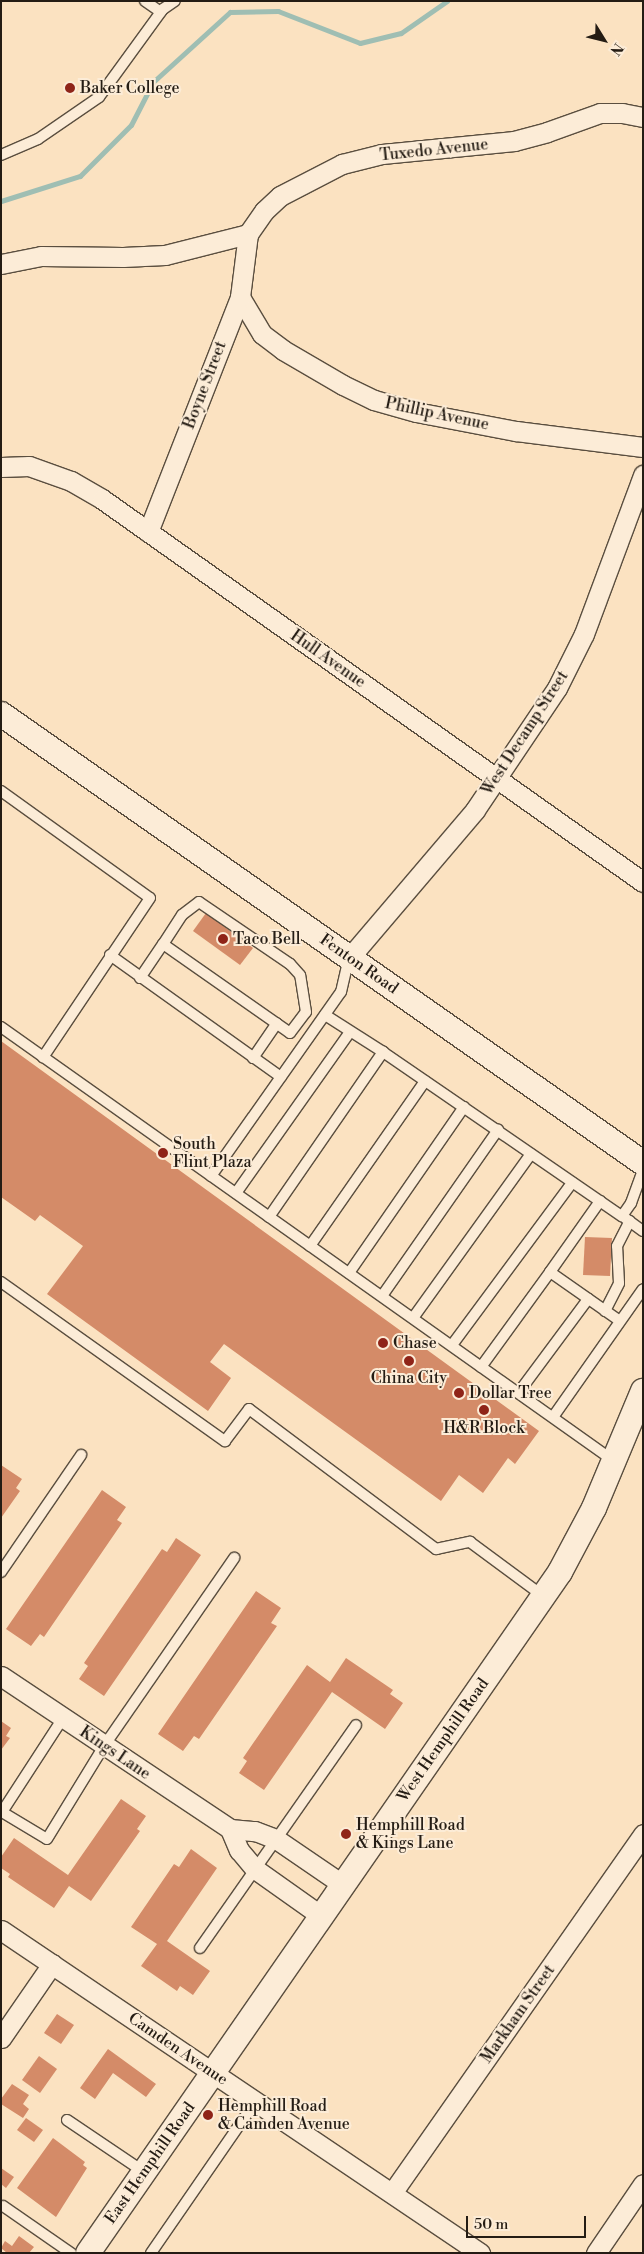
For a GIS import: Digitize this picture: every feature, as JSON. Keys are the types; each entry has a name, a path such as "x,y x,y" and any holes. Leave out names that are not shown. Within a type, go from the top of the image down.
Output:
{"street":[{"name":"Tuxedo Avenue","path":"248,234 264,211 280,196 342,164 382,154 514,141 548,132 600,113 622,113 643,117"},
{"path":"1,264 41,256 123,258 165,255 248,234"},
{"name":"Boyne Street","path":"148,532 240,296 248,234"},
{"name":"Phillip Avenue","path":"240,296 262,334 283,350 343,386 374,400 416,412 516,431 643,446"},
{"name":"Hull Avenue","path":"1,467 29,466 71,481 102,499 643,882"},
{"name":"West Decamp Street","path":"350,957 475,810 556,688 584,634 643,476"},
{"name":"Fenton Road","path":"1,714 643,1163"},
{"name":"West Hemphill Road","path":"213,2072 320,1915 543,1596 579,1540 643,1391"},
{"name":"Kings Lane","path":"1,1676 230,1828 255,1831 276,1839 342,1884"},
{"path":"230,1828 239,1850 255,1869 320,1915"},
{"name":"Markham Street","path":"392,2193 643,1834"},
{"name":"Camden Avenue","path":"1,1930 480,2253"},
{"path":"1,2038 52,1964"},
{"name":"East Hemphill Road","path":"87,2252 213,2072"},
{"path":"596,2253 643,2184"}],"lane":[{"path":"145,1 161,12"},
{"path":"1,155 38,139 99,97 161,12 175,1"},
{"path":"1,790 150,898 44,1057"},
{"path":"140,978 182,915 199,902 243,930 290,964 300,975 306,1012 290,1033 163,944"},
{"path":"110,956 281,1077"},
{"path":"211,1176 341,992 350,957"},
{"path":"325,1015 498,1130 643,1231"},
{"path":"253,1058 277,1023"},
{"path":"1,1027 614,1461"},
{"path":"236,1193 350,1032"},
{"path":"269,1217 383,1052"},
{"path":"310,1246 425,1081"},
{"path":"349,1273 464,1107"},
{"path":"382,1296 498,1130"},
{"path":"413,1318 531,1154"},
{"path":"604,1311 619,1283 617,1246 643,1170"},
{"path":"452,1345 572,1183"},
{"path":"482,1367 600,1201"},
{"path":"550,1272 620,1321"},
{"path":"1,1282 225,1441 249,1409 436,1549 470,1542 543,1596"},
{"path":"640,1293 643,1308"},
{"path":"553,1417 640,1293"},
{"path":"519,1392 588,1299"},
{"path":"1,1572 81,1455"},
{"path":"63,1718 2,1812 47,1839 104,1746 234,1558"},
{"path":"200,1948 356,1725"},
{"path":"151,2253 255,2102"},
{"path":"67,2120 144,2172"},
{"path":"3,2206 87,2252"}],"building":[{"name":"Taco Bell","path":"206,913 253,948 240,965 193,931"},
{"path":"1,1041 539,1431 515,1464 508,1458 483,1493 459,1475 441,1501 224,1344 210,1362 231,1378 208,1411 47,1294 83,1246 40,1215 35,1221 1,1197"},
{"path":"585,1237 612,1238 610,1276 583,1275"},
{"path":"1,1465 22,1479 16,1488 20,1491 1,1518"},
{"path":"102,1490 126,1507 117,1520 122,1523 44,1637 40,1634 31,1646 6,1629"},
{"path":"176,1538 201,1555 104,1696 79,1679 88,1666 84,1663 162,1549 167,1552"},
{"path":"256,1591 281,1608 271,1623 277,1626 199,1739 194,1736 183,1751 158,1734"},
{"path":"346,1658 393,1690 390,1694 403,1703 385,1729 332,1692 264,1790 239,1773 247,1761 243,1758 307,1665 330,1682"},
{"path":"1,1721 11,1728 6,1736 10,1738 1,1750"},
{"path":"121,1799 146,1816 137,1829 140,1831 91,1901 69,1886 54,1908 8,1877 10,1874 1,1868 1,1857 14,1838 68,1875"},
{"path":"191,1849 217,1868 167,1941 210,1971 193,1995 180,1986 177,1991 141,1966 157,1944 131,1927 174,1864 179,1867"},
{"path":"57,2014 74,2025 61,2044 44,2033"},
{"path":"108,2049 156,2084 146,2097 113,2073 95,2099 80,2088"},
{"path":"39,2056 57,2069 40,2093 22,2080"},
{"path":"12,2084 29,2095 23,2104 29,2109 23,2118 1,2104 1,2099"},
{"path":"26,2118 43,2130 34,2142 17,2130"},
{"path":"53,2138 85,2162 83,2165 87,2168 56,2217 17,2188"},
{"path":"1,2168 14,2177 6,2188 1,2184"},
{"path":"19,2236 34,2247 29,2253 7,2253 1,2248 5,2241 12,2246"}],"waterway":[{"path":"1,201 80,176 131,125 153,82 230,12 278,11 360,43 401,33 447,1"}],"place":[{"name":"Baker College","path":"70,88"},
{"name":"Taco Bell","path":"223,939"},
{"name":"South Flint Plaza","path":"163,1153"},
{"name":"Chase","path":"383,1343"},
{"name":"China City","path":"409,1361"},
{"name":"Dollar Tree","path":"459,1393"},
{"name":"H&R Block","path":"484,1410"},
{"name":"Hemphill Road & Kings Lane","path":"346,1834"},
{"name":"Hemphill Road & Camden Avenue","path":"208,2115"}]}
